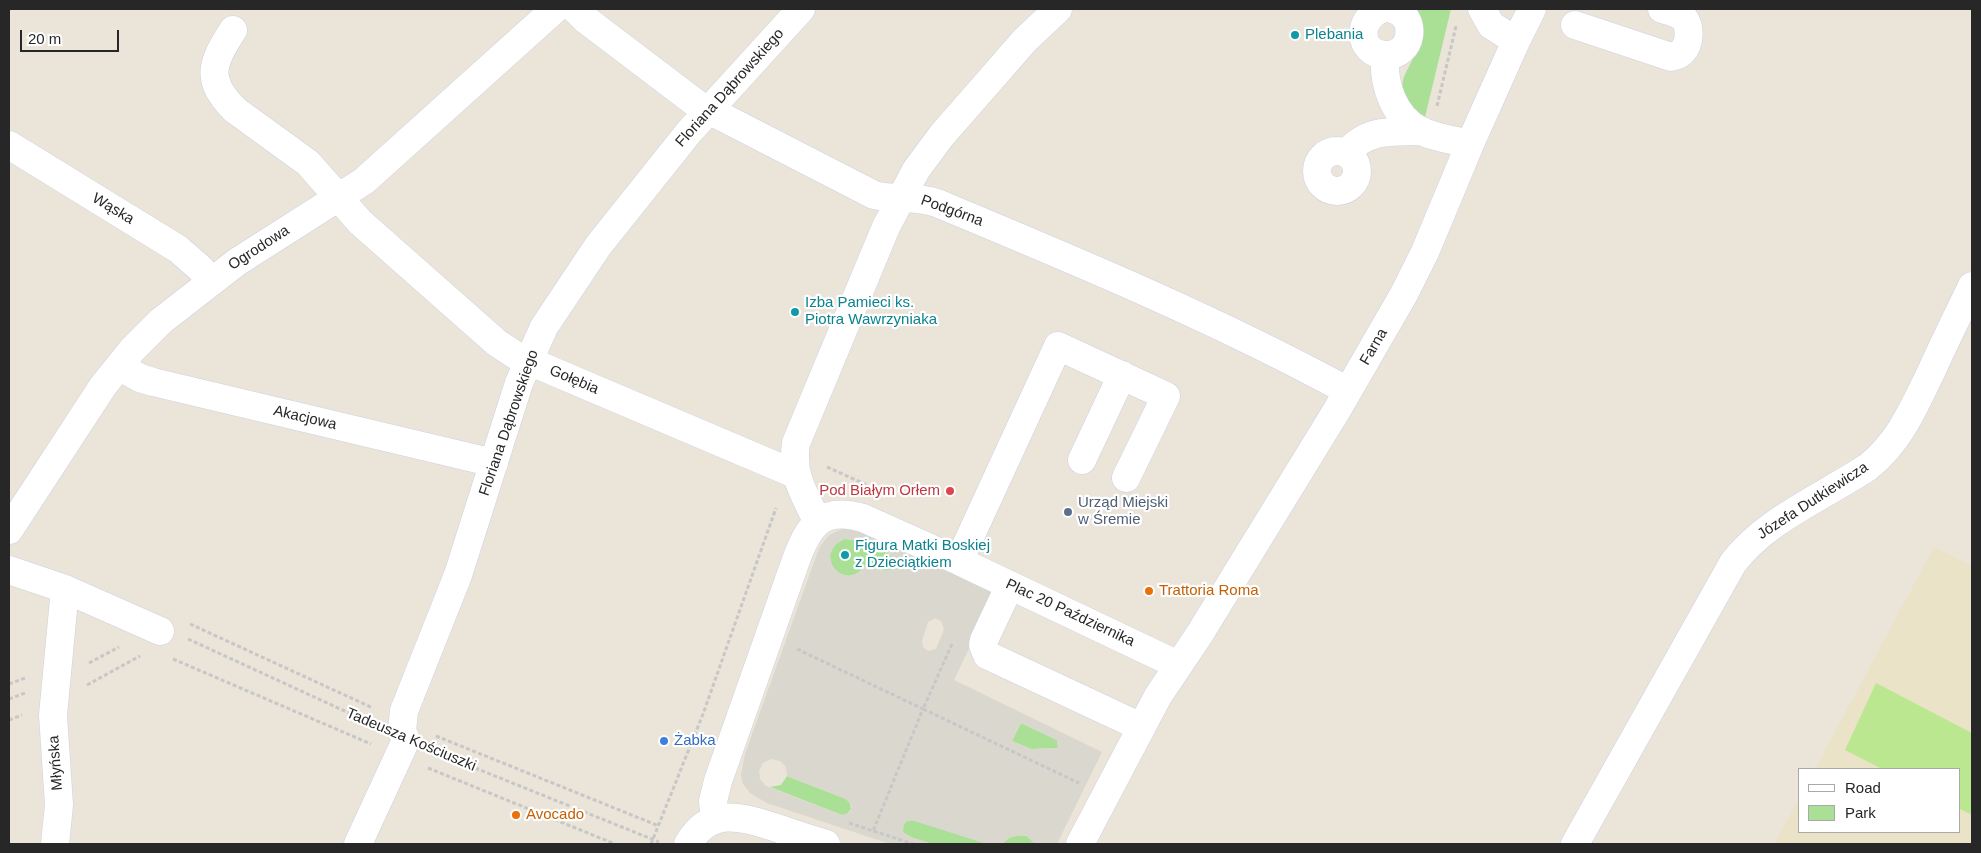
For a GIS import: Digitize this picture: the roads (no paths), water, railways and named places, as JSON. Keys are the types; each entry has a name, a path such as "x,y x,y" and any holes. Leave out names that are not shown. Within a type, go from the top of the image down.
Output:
{"street":[{"name":"Ogrodowa","path":"9,530 86,409 119,366 161,321 210,282 264,244 339,198 376,172 555,9"},
{"name":"Podgórna","path":"575,9 585,19 686,96 708,110 874,195 927,200 937,203 1068,257 1228,330 1348,391"},
{"name":"Floriana Dąbrowskiego","path":"358,844 402,739 404,711 458,575 528,360 544,326 598,246 708,110 801,9"},
{"path":"715,820 713,801 718,781 798,554 809,530 817,522 796,474 794,464 796,443 886,227 916,170 942,135 1019,47 1058,9"},
{"path":"1381,9 1369,16 1365,22 1364,37 1371,49 1385,55 1398,52 1404,47 1410,34 1407,20 1402,14 1392,9"},
{"path":"1482,9 1491,25 1516,41"},
{"name":"Farna","path":"1178,665 1348,391 1415,274 1470,144 1532,9"},
{"path":"1575,26 1671,57 1682,52 1689,32 1688,26 1681,16 1662,9"},
{"name":"Gołębia","path":"233,30 215,62 214,75 222,94 235,110 308,164 360,222 497,343 512,353 796,474"},
{"path":"1385,55 1385,77 1390,97 1404,117 1422,132"},
{"path":"1348,153 1354,145 1367,136 1388,132 1422,132 1470,144"},
{"name":"Wąska","path":"9,145 178,249 201,268 210,282"},
{"name":"Józefa Dutkiewicza","path":"1575,844 1723,579 1742,551 1765,531 1868,466 1882,455 1894,441 1912,410 1972,286"},
{"path":"959,560 1058,346 1166,396 1126,478"},
{"name":"Akacjowa","path":"119,366 140,378 153,382 494,463"},
{"path":"1082,460 1122,375"},
{"name":"Plac 20 Października","path":"817,522 838,514 854,515 959,560 1178,665"},
{"path":"9,570 65,589 163,644"},
{"path":"1010,585 984,640 984,650 987,655 1141,728"},
{"name":"Młyńska","path":"55,844 59,805 53,730 65,589"},
{"path":"1080,844 1141,728 1178,665"},
{"path":"688,844 703,825 726,817 750,820 826,844"}],"place":[{"name":"Plebania","path":"1295,35"},
{"name":"Izba Pamieci ks. Piotra Wawrzyniaka","path":"795,312"},
{"name":"Pod Białym Orłem","path":"950,491"},
{"name":"Urząd Miejski w Śremie","path":"1068,512"},
{"name":"Figura Matki Boskiej z Dzieciątkiem","path":"845,555"},
{"name":"Trattoria Roma","path":"1149,591"},
{"name":"Żabka","path":"664,741"},
{"name":"Avocado","path":"516,815"}]}
